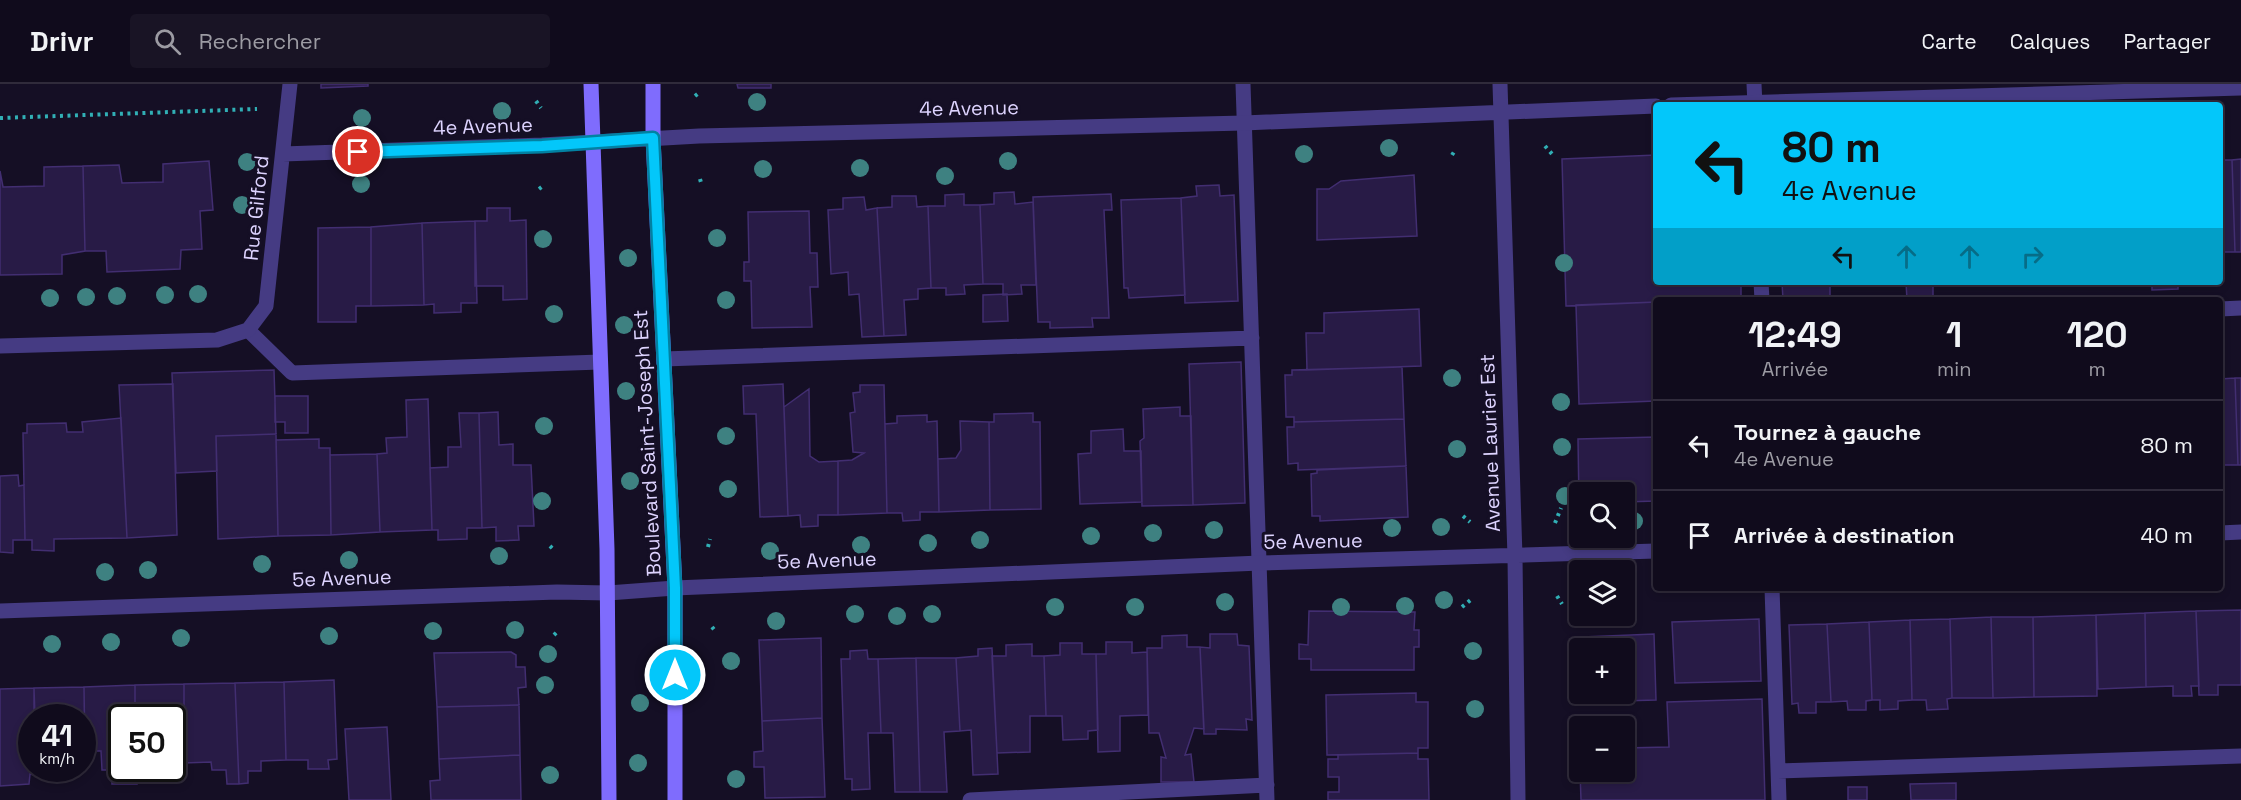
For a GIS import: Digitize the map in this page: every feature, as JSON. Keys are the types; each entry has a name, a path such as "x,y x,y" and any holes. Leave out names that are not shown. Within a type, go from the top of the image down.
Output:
{"main road":[{"path":"591,84 608,593 609,800"},
{"name":"Boulevard Saint-Joseph Est","path":"653,84 653,138 675,588 675,800"}],"street":[{"name":"Rue Gilford","path":"248,330 266,306 291,84"},
{"path":"970,800 1267,792 1243,84"},
{"name":"Avenue Laurier Est","path":"1500,84 1515,557 1518,800"},
{"path":"1754,84 1755,102"},
{"path":"1787,102 2241,88"},
{"name":"4e Avenue","path":"283,154 542,146 653,138 1244,123 1653,106"},
{"path":"2223,309 2241,308"},
{"path":"0,346 217,340 248,330 292,373 600,362"},
{"path":"664,359 1252,338"},
{"path":"2223,533 2241,532"},
{"name":"5e Avenue","path":"0,611 545,593 608,593 675,588 1260,563 1653,551"},
{"path":"1772,591 1779,800"},
{"path":"1778,771 2241,756"}],"path":[{"path":"694,96 700,92"},
{"path":"536,101 541,108"},
{"path":"0,118 258,109"},
{"path":"1545,146 1552,154"},
{"path":"1452,155 1456,150"},
{"path":"700,179 702,186"},
{"path":"1555,523 1561,508"},
{"path":"1463,516 1470,522"},
{"path":"708,547 710,539"},
{"path":"550,546 555,550"},
{"path":"1557,596 1562,604"},
{"path":"1462,608 1473,597"},
{"path":"712,627 716,632"}],"building":[{"path":"321,84 368,84 368,86 321,88"},
{"path":"737,84 771,84 771,88 738,88"},
{"path":"1653,155 1653,285 1741,285 1741,297 1653,297 1653,302 1566,306 1562,159"},
{"path":"2241,159 2241,252 2235,252 2232,160"},
{"path":"2223,160 2232,160 2235,252 2223,252"},
{"path":"209,161 213,210 200,211 202,249 181,250 180,269 107,272 106,251 85,251 83,166 119,165 122,183 163,182 163,164"},
{"path":"83,166 85,251 62,255 62,274 0,275 0,171 3,187 44,186 44,167"},
{"path":"1414,175 1417,236 1317,240 1317,189 1329,189 1341,181"},
{"path":"1219,185 1220,196 1234,195 1238,301 1185,303 1181,198 1197,196 1196,186"},
{"path":"1014,192 1015,204 1033,202 1036,285 1021,285 1022,294 1003,295 1003,284 983,284 980,205 994,204 994,193"},
{"path":"964,194 964,205 980,205 983,284 964,285 965,294 946,295 946,288 931,288 928,206 945,206 945,195"},
{"path":"1111,194 1112,210 1104,210 1109,318 1092,318 1093,327 1050,328 1050,322 1038,322 1033,197"},
{"path":"892,196 916,196 917,207 928,206 931,288 918,289 918,299 904,300 906,335 884,336 877,208 892,207"},
{"path":"864,197 866,210 877,208 884,336 862,337 859,294 849,295 848,272 831,274 828,210 843,209 843,198"},
{"path":"1181,198 1185,295 1129,298 1128,288 1124,288 1121,200"},
{"path":"487,208 510,208 510,221 526,220 527,299 503,300 503,286 475,286 475,221 487,221"},
{"path":"809,211 810,253 817,253 818,287 810,287 812,327 752,328 751,281 744,281 744,262 749,262 748,212"},
{"path":"475,221 477,303 461,303 461,312 434,313 434,304 424,305 422,223"},
{"path":"422,223 424,305 371,306 371,227"},
{"path":"371,227 371,306 356,306 356,322 318,322 318,228"},
{"path":"1782,285 1830,285 1830,297 1783,297"},
{"path":"1906,285 1933,285 1933,297 1907,297"},
{"path":"2152,285 2178,285 2178,289 2152,290"},
{"path":"1007,294 1008,321 983,322 983,295"},
{"path":"1653,302 1653,401 1579,404 1576,305"},
{"path":"1419,309 1421,366 1307,370 1306,333 1324,333 1324,313"},
{"path":"1241,362 1245,503 1193,505 1189,364"},
{"path":"1402,367 1404,419 1294,422 1294,417 1286,417 1285,375 1292,375 1292,370"},
{"path":"274,370 276,434 216,436 217,471 176,473 172,373"},
{"path":"2235,378 2238,465 2223,465 2223,379"},
{"path":"2235,378 2241,378 2241,465 2238,465"},
{"path":"173,384 177,535 127,538 119,385"},
{"path":"783,384 788,516 760,517 756,414 744,414 743,386"},
{"path":"860,385 884,385 887,513 838,515 838,461 852,460 864,453 853,452 850,413 855,412 853,393 860,392"},
{"path":"809,389 810,456 819,462 838,461 838,515 818,515 818,526 801,527 800,515 788,516 784,407"},
{"path":"275,396 308,396 308,433 285,433 285,422 275,422"},
{"path":"428,399 432,530 380,532 377,454 387,453 386,438 407,437 406,400"},
{"path":"1180,407 1180,416 1191,416 1193,505 1142,506 1140,441 1144,438 1143,409"},
{"path":"498,412 499,445 513,444 513,465 531,465 534,526 518,526 519,540 496,541 496,527 482,528 479,413"},
{"path":"459,413 479,413 482,528 467,528 467,539 438,540 438,530 432,530 430,468 448,467 448,447 461,447"},
{"path":"1033,413 1033,422 1040,422 1041,509 990,510 989,422 994,422 994,414"},
{"path":"927,415 927,422 937,421 939,512 920,512 920,520 903,521 902,513 887,513 885,424 897,423 897,416"},
{"path":"121,418 127,538 54,539 54,551 32,550 32,540 25,540 23,433 27,433 27,424 66,423 67,432 83,432 82,422"},
{"path":"1404,419 1406,466 1298,470 1298,463 1288,464 1287,427 1294,427 1294,422"},
{"path":"960,421 989,422 990,510 939,512 938,459 956,458 961,450"},
{"path":"1123,429 1124,451 1141,451 1142,502 1080,504 1078,454 1091,453 1091,431"},
{"path":"276,434 278,536 218,539 216,436"},
{"path":"1653,437 1653,501 1635,502 1635,482 1579,482 1578,439"},
{"path":"319,439 319,448 330,448 331,535 278,536 276,440"},
{"path":"377,454 380,532 331,535 330,455"},
{"path":"1406,466 1408,517 1320,521 1320,516 1312,516 1311,474 1317,473 1317,470"},
{"path":"18,475 19,486 24,485 25,540 13,540 13,553 0,552 0,476"},
{"path":"2241,610 2241,685 2218,685 2218,695 2199,695 2196,611"},
{"path":"1309,611 1415,612 1414,630 1419,630 1419,647 1414,647 1414,670 1311,670 1311,659 1299,659 1299,644 1308,645"},
{"path":"2196,611 2199,686 2191,686 2192,696 2173,696 2173,686 2146,687 2145,613"},
{"path":"2145,613 2146,687 2098,689 2096,615"},
{"path":"2096,615 2097,696 2034,697 2033,617"},
{"path":"1991,617 1993,698 1952,698 1950,619"},
{"path":"1991,617 2033,617 2034,697 1993,698"},
{"path":"1759,619 1761,681 1675,683 1672,622"},
{"path":"1950,619 1952,698 1947,699 1948,709 1927,710 1926,700 1912,700 1910,620"},
{"path":"1910,620 1912,700 1898,701 1898,709 1880,710 1880,700 1872,700 1869,622"},
{"path":"1869,622 1872,700 1866,701 1866,710 1848,710 1847,701 1831,702 1827,624"},
{"path":"1827,624 1831,702 1816,702 1816,713 1799,713 1798,703 1792,704 1789,625"},
{"path":"1210,634 1237,634 1238,645 1249,646 1252,720 1246,719 1247,730 1216,729 1216,734 1204,734 1200,647 1210,648"},
{"path":"1654,634 1656,700 1635,701 1635,638 1583,637"},
{"path":"1187,635 1187,647 1200,647 1204,729 1194,728 1185,755 1191,754 1194,782 1161,782 1161,757 1166,758 1159,733 1149,733 1147,648 1162,648 1162,636"},
{"path":"821,638 822,718 762,721 759,640"},
{"path":"1106,642 1132,642 1132,653 1147,652 1148,715 1120,716 1120,751 1098,752 1096,654 1106,654"},
{"path":"1060,643 1082,643 1082,654 1096,654 1098,730 1088,731 1088,739 1063,740 1062,716 1046,716 1044,656 1060,655"},
{"path":"1032,644 1032,656 1044,656 1046,716 1030,716 1030,752 997,753 992,656 1006,656 1006,645"},
{"path":"992,648 998,774 973,775 971,730 960,731 956,658 978,656 978,649"},
{"path":"867,650 868,659 878,659 881,733 868,733 870,789 852,790 852,779 845,779 841,659 850,659 850,651"},
{"path":"511,652 516,655 516,667 525,667 526,687 518,688 519,705 437,707 434,653"},
{"path":"916,658 956,658 960,731 944,732 947,792 920,792"},
{"path":"916,658 920,792 895,792 893,733 881,733 878,659"},
{"path":"334,680 337,759 328,760 329,769 308,769 308,760 286,760 284,682"},
{"path":"284,682 286,760 261,761 261,771 248,771 248,783 239,784 235,683"},
{"path":"235,683 239,784 227,784 226,770 212,770 211,762 186,763 184,684"},
{"path":"184,684 184,704 135,704 135,685"},
{"path":"135,685 135,704 108,704 108,770 102,770 101,751 96,751 96,704 84,704 84,687"},
{"path":"84,687 84,704 35,704 34,688"},
{"path":"34,688 34,704 18,704 18,782 29,782 29,784 0,786 0,689"},
{"path":"1416,693 1416,702 1428,702 1428,748 1418,748 1418,753 1327,755 1326,695"},
{"path":"1762,699 1765,800 1581,800 1580,782 1635,782 1635,748 1669,747 1667,702"},
{"path":"519,705 520,755 439,759 437,707"},
{"path":"822,718 825,797 765,798 764,767 754,767 754,752 763,751 762,721"},
{"path":"387,727 391,800 349,800 345,729"},
{"path":"1418,753 1418,759 1428,759 1429,800 1328,800 1328,792 1339,792 1339,777 1328,777 1328,759 1338,759 1338,755"},
{"path":"520,755 521,800 431,800 430,781 440,780 439,759"},
{"path":"112,782 137,782 137,784 112,784"},
{"path":"1956,783 1956,800 1911,800 1910,784"},
{"path":"1848,787 1867,787 1867,800 1848,800"}],"route":[{"path":"358,152 542,146 653,138 675,588 675,675"}]}
